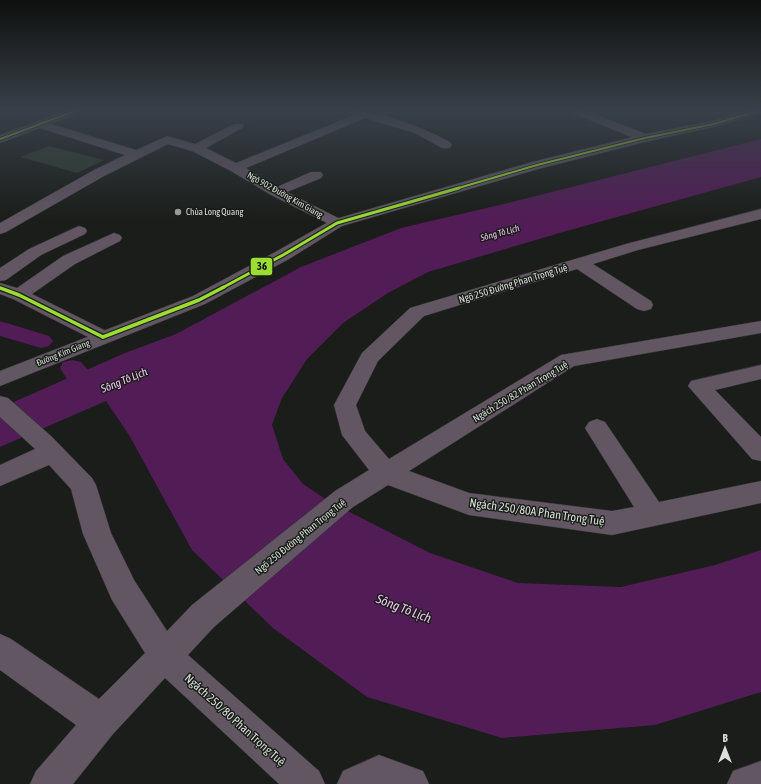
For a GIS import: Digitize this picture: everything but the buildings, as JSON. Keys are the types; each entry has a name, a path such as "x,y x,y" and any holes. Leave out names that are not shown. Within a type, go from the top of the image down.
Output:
{"main road":[{"name":"Đường Kim Giang","path":"0,379 199,300 283,255 337,223 537,165 606,148"}],"street":[{"path":"113,148 136,155"},
{"name":"Ngõ 902 Đường Kim Giang","path":"136,155 151,148"},
{"name":"Ngõ 902 Đường Kim Giang","path":"196,148 236,168 276,192 337,223"},
{"path":"236,168 281,148"},
{"path":"0,229 99,173 136,155"},
{"path":"276,192 316,175"},
{"name":"Ngõ 250 Đường Phan Trọng Tuệ","path":"49,784 101,722 203,616 344,499 387,474 354,435 345,405 369,358 417,312 632,247 761,214"},
{"path":"0,276 35,252 79,231"},
{"path":"19,295 69,260 114,238"},
{"path":"580,263 644,305"},
{"path":"0,288 19,295 103,337"},
{"name":"Ngách 250/82 Phan Trọng Tuệ","path":"387,474 568,360 761,327"},
{"path":"761,372 699,386 761,452"},
{"name":"Ngách 250/80 Phan Trọng Tuệ","path":"0,404 48,447 83,485 97,534 119,583 164,655 306,784"},
{"path":"597,428 654,515"},
{"path":"0,476 48,447"},
{"name":"Ngách 250/80A Phan Trọng Tuệ","path":"387,474 469,504 612,522 654,515 761,492"},
{"path":"1,652 101,722"},
{"path":"356,784 379,774 410,784"},
{"path":"746,784 761,780"}],"water":[{"name":"Sông Tô Lịch","path":"727,148 761,148 761,177 563,232 428,272 388,293 343,323 307,359 282,398 272,425 283,459 303,484 330,502 430,553 518,583 621,587 715,565 761,550 761,692 655,725 502,738 367,697 273,628 192,550 129,435 106,401 0,447 0,408 125,353 176,334 301,267 401,228 508,203"}],"waterway":[{"path":"0,328 41,341"},
{"path":"72,368 93,392"}],"transit line":[{"name":"36","path":"103,337 199,300 283,255 337,223 537,165 607,148"},
{"name":"36","path":"0,288 19,295 103,337"}],"place":[{"name":"Chùa Long Quang","path":"178,212"}]}
